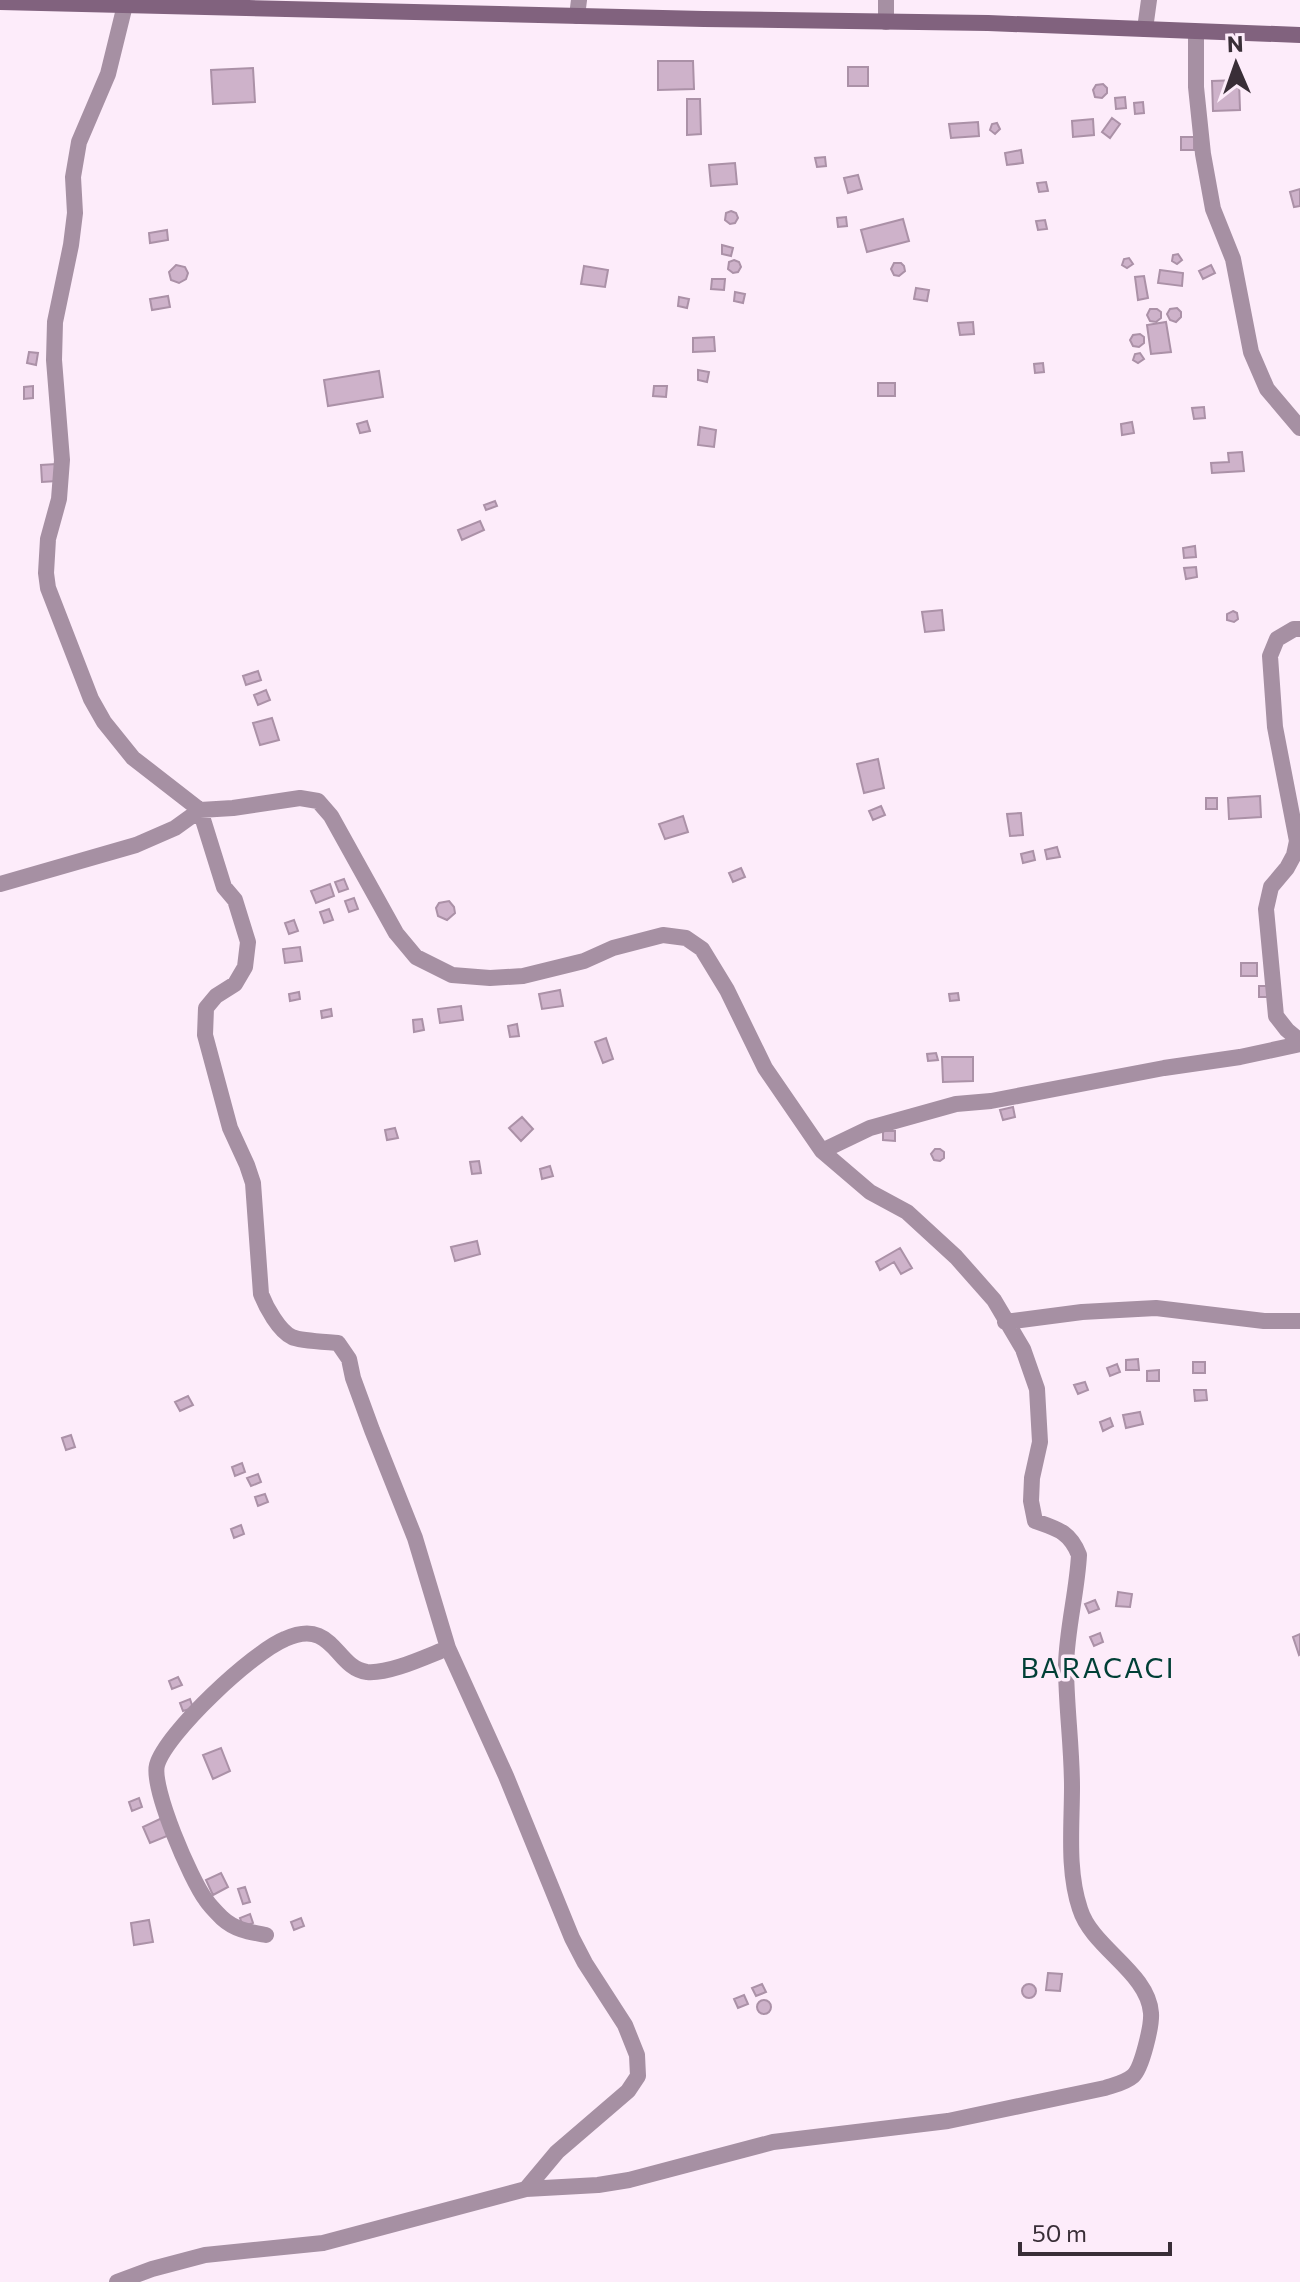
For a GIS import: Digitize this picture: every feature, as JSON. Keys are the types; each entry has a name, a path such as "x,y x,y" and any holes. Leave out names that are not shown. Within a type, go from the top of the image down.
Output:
{"main road":[{"path":"0,2 578,8 886,22 1300,35"}],"street":[{"path":"886,0 886,22"},
{"path":"1145,29 1149,0"},
{"path":"125,5 108,74 79,142 73,177 75,213 55,322 54,360 62,460 59,499 48,539 48,588 91,699 104,722 133,758 200,810 224,887 235,900 248,942 245,967 235,984 216,996 206,1008 205,1035 230,1128 253,1183 261,1294 266,1308 292,1337 338,1343 349,1359 367,1417 415,1538 448,1648 506,1776 572,1938 625,2025 637,2055 638,2076 628,2091 557,2152 526,2189"},
{"path":"1196,32 1196,87 1213,209 1233,259 1251,352 1267,389 1300,428"},
{"path":"1300,629 1277,639 1270,656 1275,727 1297,841 1287,868 1271,887 1266,909 1276,1016 1300,1042"},
{"path":"0,884 136,845 175,828 200,810 300,798 318,801 331,816 396,933 416,957 452,975 490,978 523,976 584,961 613,948 663,935 686,938 702,949 727,990 765,1068 822,1151 870,1192 907,1212 956,1257 994,1300 1023,1349 1037,1389 1040,1442 1032,1478 1031,1501 1035,1521 1073,1539 1079,1555 1066,1663 1073,1874 1079,1907 1086,1924 1140,1985 1152,2014 1140,2065 1134,2076 1105,2088 948,2121 773,2142 613,2182 526,2189 342,2239 205,2255 117,2282"},
{"path":"822,1151 870,1128 956,1104 991,1101 1240,1057 1300,1042"},
{"path":"1005,1322 1082,1312 1156,1308 1264,1321 1300,1321"},
{"path":"266,1935 241,1931 224,1920 196,1884 155,1775 167,1747 225,1684 251,1660 285,1638 302,1634 319,1635 353,1666 366,1672 393,1668 448,1648"}],"building":[{"path":"658,61 693,61 694,89 658,90"},
{"path":"848,67 868,67 868,86 848,86"},
{"path":"253,68 255,102 213,104 211,70"},
{"path":"1239,80 1240,110 1213,111 1212,81"},
{"path":"1103,84 1107,93 1102,98 1095,97 1093,90 1096,85"},
{"path":"1125,97 1126,108 1116,109 1115,98"},
{"path":"687,99 700,99 701,134 687,135"},
{"path":"1143,102 1144,113 1135,114 1134,103"},
{"path":"1112,118 1120,124 1110,138 1102,132"},
{"path":"1093,119 1094,135 1073,137 1072,121"},
{"path":"978,122 979,136 951,138 949,124"},
{"path":"997,123 1000,129 995,134 990,130 992,124"},
{"path":"1181,137 1194,137 1194,150 1181,150"},
{"path":"1021,150 1023,163 1007,165 1005,153"},
{"path":"825,157 826,166 817,167 815,158"},
{"path":"735,163 737,184 711,186 709,165"},
{"path":"858,175 862,189 848,193 844,178"},
{"path":"1046,182 1048,191 1039,192 1037,183"},
{"path":"1300,189 1300,206 1294,207 1290,192"},
{"path":"731,211 738,218 730,224 725,220 726,213"},
{"path":"846,217 847,226 838,227 837,218"},
{"path":"903,219 909,241 867,252 861,230"},
{"path":"1045,220 1047,229 1038,230 1036,221"},
{"path":"167,230 168,240 150,243 149,233"},
{"path":"722,245 733,248 731,256 722,254"},
{"path":"1178,254 1182,260 1177,264 1172,261 1173,255"},
{"path":"1129,258 1133,264 1127,268 1122,265 1124,259"},
{"path":"734,260 741,267 733,273 728,269 729,262"},
{"path":"894,263 904,266 905,271 899,276 894,275 891,269"},
{"path":"176,265 185,267 188,273 186,279 179,283 171,280 169,272"},
{"path":"1211,265 1215,273 1203,279 1199,271"},
{"path":"584,266 608,270 605,287 581,284"},
{"path":"1160,270 1183,273 1182,286 1158,283"},
{"path":"1144,276 1148,298 1138,300 1135,277"},
{"path":"712,279 725,279 724,290 711,289"},
{"path":"916,288 929,290 927,301 914,299"},
{"path":"735,292 745,294 743,303 734,301"},
{"path":"168,296 170,307 152,310 150,299"},
{"path":"679,297 689,299 687,308 678,306"},
{"path":"1177,308 1181,317 1176,322 1170,320 1167,314 1170,309"},
{"path":"1150,309 1161,312 1161,318 1156,322 1150,321 1147,315"},
{"path":"973,322 974,334 960,335 958,323"},
{"path":"1166,322 1171,352 1151,354 1147,325"},
{"path":"1133,335 1144,337 1144,343 1139,347 1133,346 1130,340"},
{"path":"714,337 715,351 693,352 693,338"},
{"path":"29,352 38,353 36,365 27,363"},
{"path":"1140,353 1144,359 1138,363 1133,360 1135,354"},
{"path":"1043,363 1044,372 1035,373 1034,364"},
{"path":"698,370 709,372 707,382 698,380"},
{"path":"379,371 383,397 328,406 324,380"},
{"path":"878,383 895,383 895,396 878,396"},
{"path":"33,386 33,398 24,399 24,387"},
{"path":"654,386 667,386 666,397 653,396"},
{"path":"1204,407 1205,418 1194,419 1192,408"},
{"path":"367,421 370,431 360,433 357,424"},
{"path":"1132,422 1134,433 1122,435 1121,424"},
{"path":"700,427 716,430 714,447 698,445"},
{"path":"1242,452 1244,471 1212,473 1211,463 1229,462 1228,453"},
{"path":"56,464 57,481 42,482 41,465"},
{"path":"495,501 497,506 486,510 484,505"},
{"path":"480,521 484,530 462,540 458,530"},
{"path":"1195,546 1196,557 1184,558 1183,548"},
{"path":"1196,567 1197,577 1186,579 1184,568"},
{"path":"942,610 944,630 925,632 922,612"},
{"path":"1233,611 1238,619 1234,622 1227,620 1227,614"},
{"path":"258,671 261,680 246,685 243,676"},
{"path":"266,690 270,700 258,705 254,695"},
{"path":"272,718 279,740 260,745 253,723"},
{"path":"878,759 884,788 864,793 857,764"},
{"path":"1260,796 1261,817 1229,819 1228,798"},
{"path":"1206,798 1217,798 1217,809 1206,809"},
{"path":"881,806 885,815 873,820 869,811"},
{"path":"1021,813 1023,835 1010,836 1007,814"},
{"path":"683,816 688,832 665,839 659,824"},
{"path":"1057,847 1060,857 1047,859 1045,850"},
{"path":"1033,851 1035,860 1023,863 1021,854"},
{"path":"741,868 745,877 733,882 729,873"},
{"path":"344,879 348,889 339,892 335,882"},
{"path":"330,884 334,896 316,903 311,891"},
{"path":"354,898 358,909 349,912 345,901"},
{"path":"449,901 455,913 447,920 438,916 436,908 439,903"},
{"path":"329,909 333,920 324,923 320,912"},
{"path":"294,920 298,931 289,934 285,923"},
{"path":"300,947 302,961 285,963 283,949"},
{"path":"1241,963 1257,963 1257,976 1241,976"},
{"path":"1259,986 1269,986 1270,997 1259,997"},
{"path":"560,990 563,1006 542,1009 539,994"},
{"path":"299,992 300,999 290,1001 289,994"},
{"path":"958,993 959,1000 950,1001 949,994"},
{"path":"461,1006 463,1020 440,1023 438,1009"},
{"path":"331,1009 332,1016 322,1018 321,1011"},
{"path":"422,1019 424,1030 414,1032 413,1020"},
{"path":"517,1024 519,1036 510,1037 508,1026"},
{"path":"606,1038 613,1059 603,1063 595,1042"},
{"path":"936,1053 938,1060 928,1061 927,1054"},
{"path":"942,1057 973,1057 973,1081 943,1082"},
{"path":"1013,1107 1015,1117 1003,1120 1000,1110"},
{"path":"522,1117 533,1129 521,1141 509,1128"},
{"path":"395,1128 398,1138 387,1140 385,1130"},
{"path":"883,1131 895,1131 895,1141 883,1140"},
{"path":"935,1149 944,1152 944,1158 940,1161 934,1160 931,1154"},
{"path":"479,1161 481,1173 472,1174 470,1162"},
{"path":"550,1166 553,1176 542,1179 540,1169"},
{"path":"477,1241 480,1254 455,1261 451,1247"},
{"path":"900,1248 912,1268 901,1274 894,1262 880,1270 876,1262"},
{"path":"1138,1359 1139,1370 1126,1370 1126,1360"},
{"path":"1193,1362 1205,1362 1205,1373 1193,1373"},
{"path":"1117,1364 1120,1372 1110,1376 1107,1368"},
{"path":"1159,1370 1159,1381 1147,1381 1147,1371"},
{"path":"1085,1382 1088,1390 1078,1394 1074,1385"},
{"path":"1194,1390 1206,1390 1207,1400 1195,1401"},
{"path":"188,1396 193,1405 180,1411 175,1402"},
{"path":"1140,1412 1143,1424 1126,1428 1123,1415"},
{"path":"1110,1418 1113,1426 1103,1431 1100,1422"},
{"path":"71,1435 75,1447 66,1450 62,1438"},
{"path":"242,1463 245,1472 235,1476 232,1467"},
{"path":"258,1474 261,1482 251,1486 247,1478"},
{"path":"265,1494 268,1502 258,1506 255,1497"},
{"path":"241,1525 244,1534 234,1538 231,1529"},
{"path":"1118,1592 1132,1594 1130,1607 1116,1606"},
{"path":"1095,1600 1099,1609 1089,1613 1085,1604"},
{"path":"1100,1633 1103,1642 1094,1646 1090,1637"},
{"path":"1300,1634 1300,1654 1299,1655 1293,1637"},
{"path":"178,1677 182,1685 172,1689 169,1681"},
{"path":"190,1699 193,1708 183,1711 180,1703"},
{"path":"221,1748 230,1771 213,1779 203,1755"},
{"path":"139,1798 142,1807 132,1811 129,1802"},
{"path":"164,1817 172,1834 150,1843 143,1827"},
{"path":"221,1873 228,1887 213,1895 206,1880"},
{"path":"245,1887 250,1902 243,1904 238,1889"},
{"path":"250,1914 253,1923 243,1927 240,1918"},
{"path":"301,1918 304,1926 294,1930 291,1922"},
{"path":"149,1920 153,1942 134,1945 131,1923"},
{"path":"1048,1973 1062,1974 1060,1991 1046,1990"},
{"path":"762,1984 766,1992 756,1996 752,1988"},
{"path":"1029,1984 1036,1991 1029,1998 1022,1991"},
{"path":"744,1995 748,2004 738,2008 734,1999"},
{"path":"764,2000 771,2007 764,2014 757,2007"}],"district":[{"name":"BARACACI","path":"1098,1668"}]}
